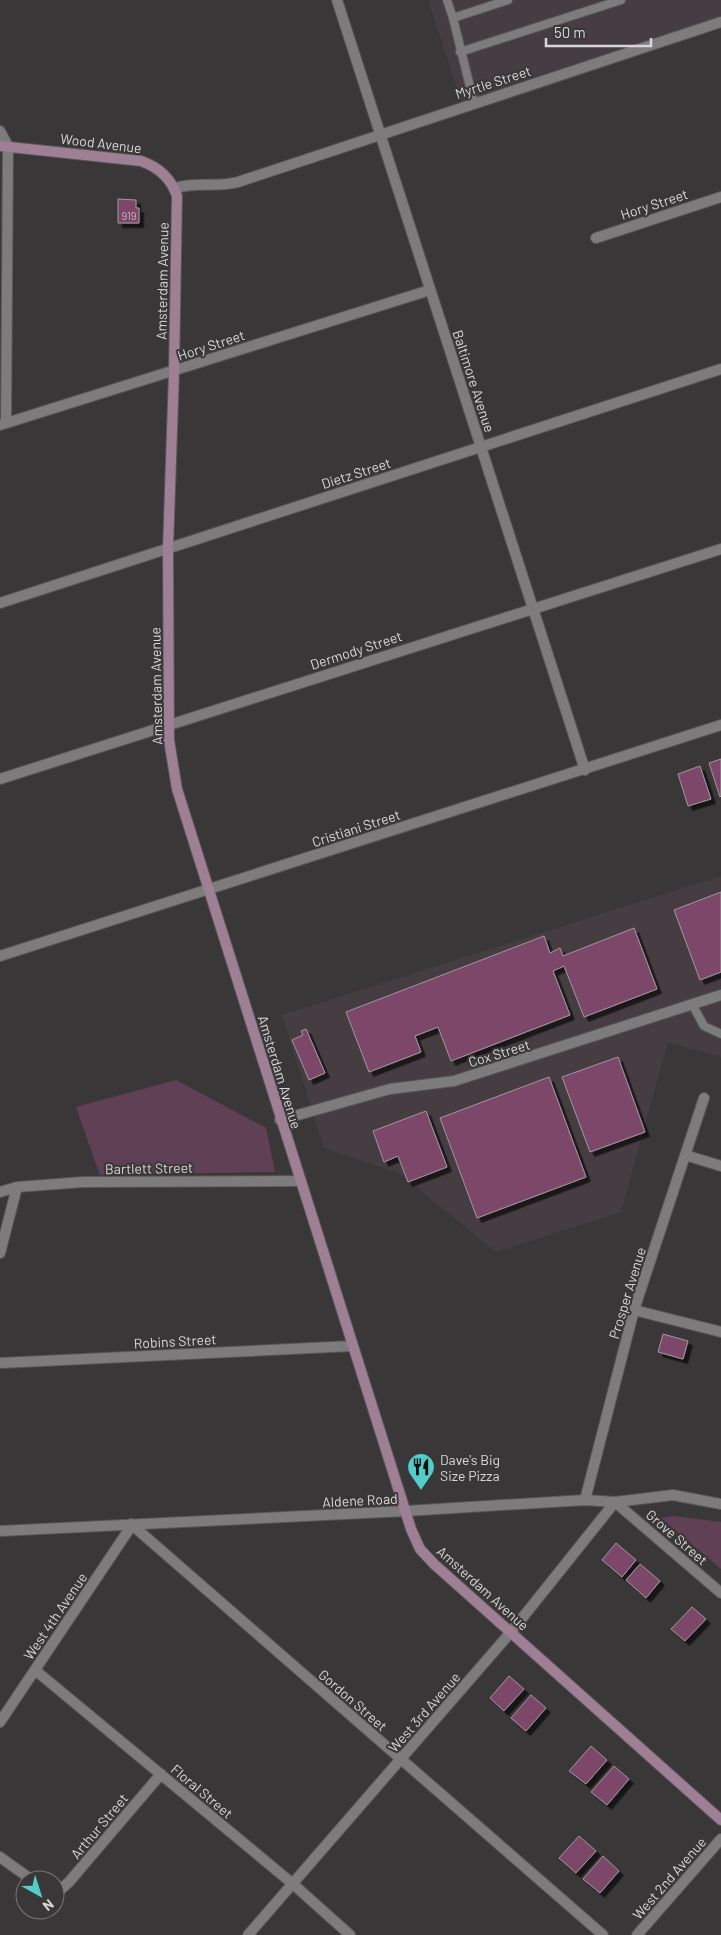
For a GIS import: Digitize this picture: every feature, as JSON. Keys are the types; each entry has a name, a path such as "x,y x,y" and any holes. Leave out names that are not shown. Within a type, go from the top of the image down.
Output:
{"main road":[{"name":"Wood Avenue","path":"4,146 141,161 159,170 174,189"},
{"name":"Amsterdam Avenue","path":"174,189 177,203 168,549 168,724 177,789 280,1120 406,1511 420,1549 434,1564 721,1820"}],"street":[{"name":"Baltimore Avenue","path":"337,0 585,770"},
{"name":"Myrtle Street","path":"174,189 187,186 229,185 721,22"},
{"path":"0,132 4,146 3,424"},
{"name":"Hory Street","path":"596,238 721,197"},
{"name":"Hory Street","path":"3,424 174,372 430,290"},
{"name":"Dietz Street","path":"0,603 721,369"},
{"name":"Dermody Street","path":"0,779 721,548"},
{"name":"Cristiani Street","path":"0,956 721,725"},
{"name":"Cox Street","path":"280,1120 390,1089 454,1081 721,995"},
{"name":"Prosper Avenue","path":"585,1500 634,1310 704,1098"},
{"path":"685,1155 721,1166"},
{"name":"Bartlett Street","path":"0,1192 17,1187 83,1182 300,1181"},
{"path":"0,1253 17,1187"},
{"path":"634,1310 721,1332"},
{"name":"Robins Street","path":"0,1363 352,1346"},
{"name":"Aldene Road","path":"0,1531 406,1511 585,1500 615,1502 673,1495 721,1504"},
{"name":"Grove Street","path":"615,1502 721,1593"},
{"name":"West 3rd Avenue","path":"248,1935 511,1632 615,1502"},
{"name":"West 4th Avenue","path":"0,1722 131,1524"},
{"name":"Gordon Street","path":"131,1524 603,1935"},
{"name":"Floral Street","path":"35,1670 293,1884 350,1935"},
{"name":"Arthur Street","path":"65,1886 161,1774"},
{"name":"West 2nd Avenue","path":"637,1935 721,1839"},
{"path":"0,1857 18,1870"}],"lane":[{"path":"446,0 453,18 474,103"},
{"path":"453,18 508,0"},
{"path":"460,52 621,0"},
{"path":"692,1004 704,1026 721,1034"}],"shaded area":[{"path":"428,0 721,0 721,17 461,101"},
{"path":"721,876 721,1057 668,1042 621,1212 496,1252 399,1173 324,1148 282,1015"},
{"path":"176,1080 266,1128 275,1172 100,1175 76,1107"},
{"path":"673,1516 721,1522 721,1569 661,1518"}],"building":[{"path":"118,199 136,200 136,208 139,208 139,223 118,223"},
{"path":"721,759 721,796 720,797 709,763"},
{"path":"700,766 711,799 688,806 678,774"},
{"path":"721,892 721,972 700,980 674,910"},
{"path":"634,928 657,989 584,1017 564,966 553,971 570,1015 451,1061 438,1027 415,1036 421,1052 369,1072 346,1012 544,936 550,953 560,948 563,956"},
{"path":"306,1029 325,1073 309,1080 292,1040 303,1035 301,1031"},
{"path":"618,1057 645,1132 590,1152 562,1077"},
{"path":"549,1077 586,1177 477,1218 440,1118"},
{"path":"426,1111 447,1167 408,1182 398,1156 384,1162 373,1131"},
{"path":"663,1334 688,1341 683,1359 658,1352"},
{"path":"616,1543 636,1560 622,1577 602,1560"},
{"path":"640,1564 660,1581 646,1598 626,1580"},
{"path":"692,1607 706,1619 685,1641 671,1629"},
{"path":"509,1676 524,1689 504,1711 490,1698"},
{"path":"531,1695 546,1708 526,1731 511,1718"},
{"path":"591,1746 607,1760 586,1784 569,1771"},
{"path":"614,1766 629,1779 607,1805 591,1792"},
{"path":"579,1836 596,1851 576,1873 559,1858"},
{"path":"603,1856 619,1871 600,1893 583,1879"}],"place":[{"name":"Dave's Big Size Pizza","path":"421,1491"}]}
